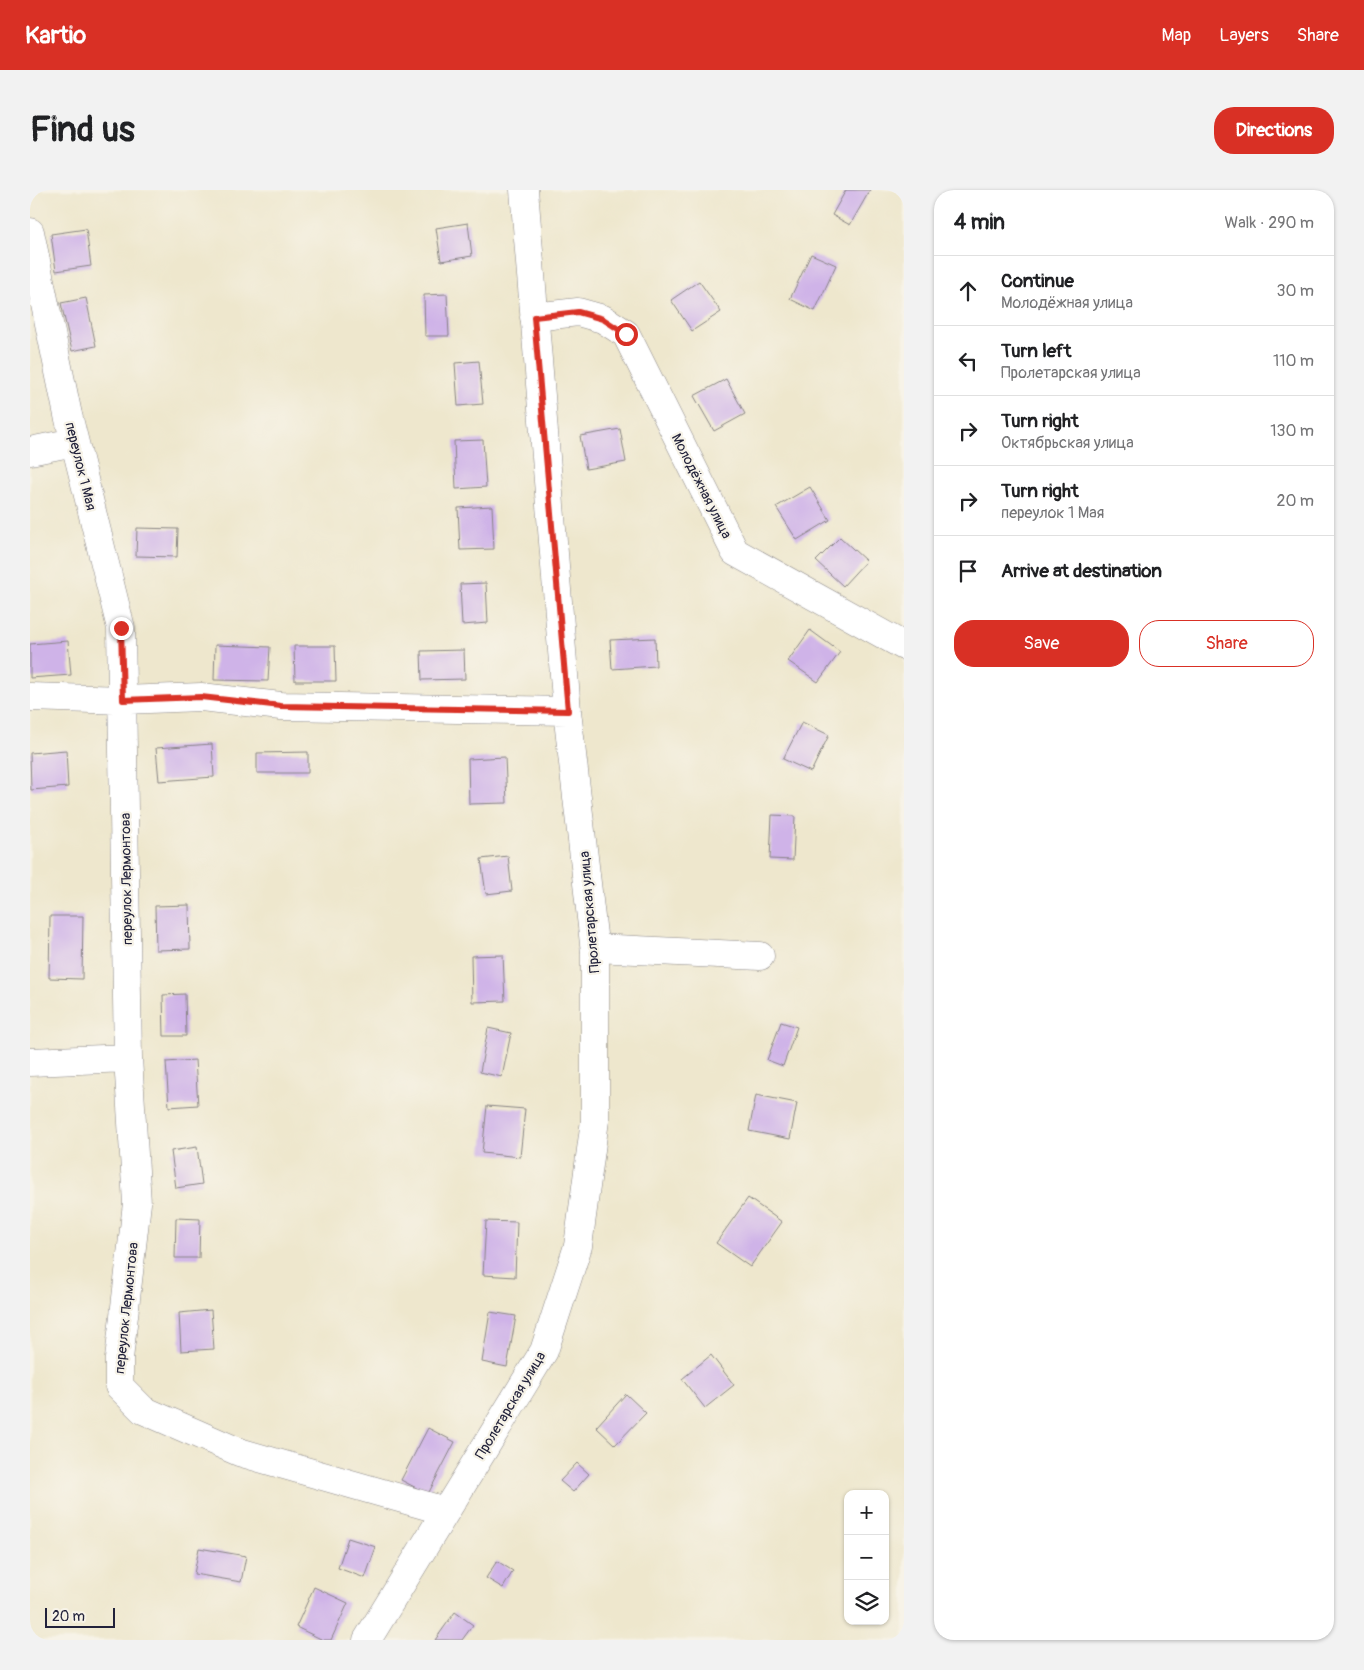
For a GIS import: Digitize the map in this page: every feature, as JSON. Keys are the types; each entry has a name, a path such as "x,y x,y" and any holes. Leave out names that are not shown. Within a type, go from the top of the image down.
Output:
{"street":[{"name":"Пролетарская улица","path":"367,1640 544,1351 578,1246 595,1120 595,948 568,711 524,190"},
{"name":"переулок 1 Мая","path":"30,232 74,442 121,628 123,700"},
{"name":"Молодёжная улица","path":"534,317 578,312 603,319 626,334 735,552 904,646"},
{"path":"30,451 74,442"},
{"path":"30,697 123,700 201,697 281,706 568,711"},
{"name":"переулок Лермонтова","path":"123,700 128,1058 137,1203 119,1359 119,1386 142,1410 239,1452 446,1511"},
{"path":"595,948 760,956"},
{"path":"30,1062 128,1058"}],"building":[{"path":"846,190 870,190 850,225 832,215"},
{"path":"468,223 472,256 441,261 436,228"},
{"path":"86,229 91,266 56,271 51,234"},
{"path":"811,254 836,265 815,311 790,299"},
{"path":"699,281 721,312 692,331 671,300"},
{"path":"447,294 449,336 425,336 424,295"},
{"path":"86,298 96,346 72,351 61,303"},
{"path":"479,361 483,404 458,406 455,363"},
{"path":"726,379 745,414 714,431 694,396"},
{"path":"620,429 626,462 586,469 580,436"},
{"path":"483,440 486,487 456,489 454,441"},
{"path":"810,487 830,520 797,540 776,507"},
{"path":"492,506 494,549 460,550 458,508"},
{"path":"137,528 178,529 177,557 136,556"},
{"path":"840,537 866,561 843,586 816,561"},
{"path":"486,583 488,623 462,625 460,584"},
{"path":"810,630 840,652 818,682 788,661"},
{"path":"655,638 656,666 612,669 610,640"},
{"path":"68,641 71,675 30,678 30,644"},
{"path":"215,645 270,647 268,681 214,680"},
{"path":"294,646 335,646 336,681 295,681"},
{"path":"464,650 465,679 422,680 421,651"},
{"path":"802,722 829,735 811,772 783,759"},
{"path":"212,744 214,777 159,781 156,748"},
{"path":"66,750 68,787 31,790 30,753"},
{"path":"308,752 308,773 257,773 257,753"},
{"path":"505,757 507,803 469,804 468,759"},
{"path":"772,815 795,816 793,860 770,859"},
{"path":"508,856 512,891 486,894 481,859"},
{"path":"189,905 190,949 156,950 155,906"},
{"path":"50,916 83,916 82,979 49,978"},
{"path":"503,955 505,1001 472,1002 471,956"},
{"path":"185,994 186,1036 164,1036 163,995"},
{"path":"781,1022 797,1027 783,1066 767,1060"},
{"path":"488,1028 511,1033 502,1077 480,1072"},
{"path":"195,1060 198,1105 169,1107 166,1062"},
{"path":"756,1095 797,1103 790,1139 749,1131"},
{"path":"487,1106 525,1109 520,1157 482,1153"},
{"path":"197,1147 202,1184 176,1188 171,1151"},
{"path":"748,1198 782,1222 750,1267 716,1243"},
{"path":"176,1218 200,1219 199,1258 175,1258"},
{"path":"486,1221 517,1222 515,1277 483,1275"},
{"path":"211,1310 214,1349 181,1351 179,1313"},
{"path":"490,1312 516,1316 507,1367 482,1362"},
{"path":"711,1355 734,1385 705,1408 682,1379"},
{"path":"626,1394 646,1413 615,1445 596,1427"},
{"path":"428,1428 455,1442 428,1494 401,1480"},
{"path":"577,1463 589,1474 573,1492 560,1481"},
{"path":"348,1538 376,1547 365,1578 338,1568"},
{"path":"199,1548 246,1556 241,1582 194,1574"},
{"path":"497,1561 513,1571 503,1588 486,1578"},
{"path":"314,1587 348,1603 331,1640 323,1640 296,1627"},
{"path":"455,1612 473,1625 462,1640 435,1640"}],"route":[{"path":"121,628 123,700 201,697 281,706 568,711 534,317 578,312 603,319 626,334"}]}
